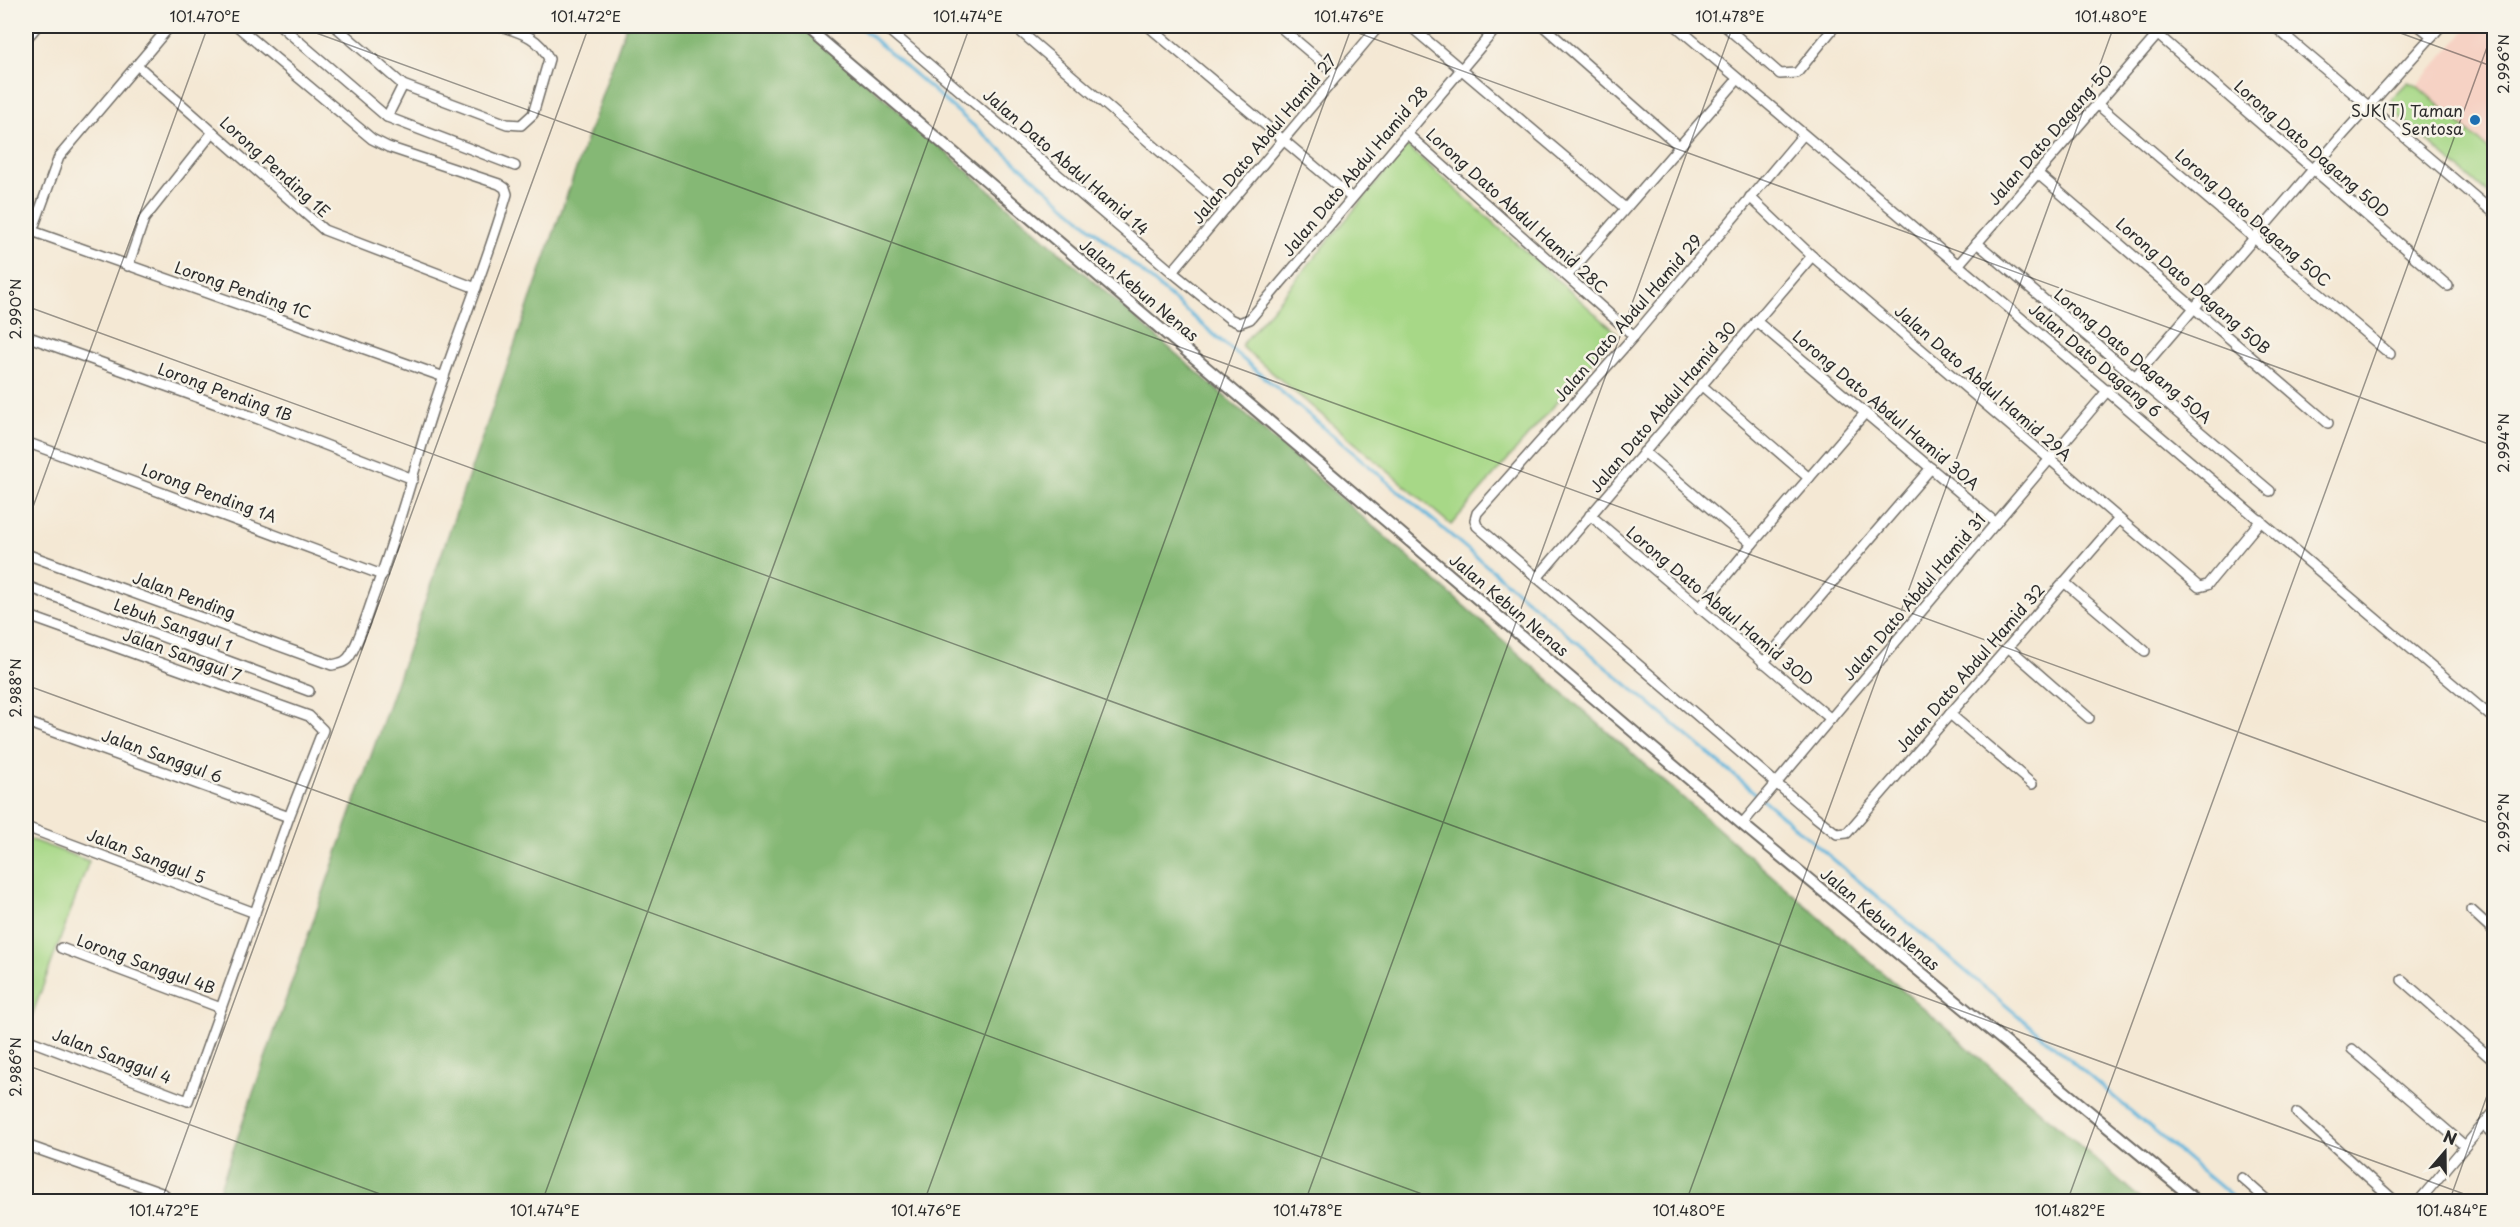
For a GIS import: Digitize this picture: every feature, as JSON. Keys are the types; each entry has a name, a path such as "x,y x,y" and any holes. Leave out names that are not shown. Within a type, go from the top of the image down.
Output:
{"street":[{"path":"26,39 37,26"},
{"path":"26,248 59,157 170,26"},
{"path":"237,26 372,139 388,147 500,184 505,188 507,194 444,377 382,575"},
{"path":"281,26 387,117 515,166"},
{"path":"335,26 403,85 507,124 520,125 533,114 549,59 544,48 534,38 500,26"},
{"name":"Jalan Kebun Nenas","path":"805,26 1742,824 2198,1202"},
{"name":"Jalan Dato Abdul Hamid 14","path":"884,26 1172,273 1230,319"},
{"path":"1014,26 1226,208"},
{"path":"1148,26 1352,198"},
{"path":"1279,26 1337,75"},
{"name":"Jalan Dato Abdul Hamid 27","path":"1172,273 1379,26"},
{"path":"1410,26 1625,208"},
{"name":"Jalan Dato Abdul Hamid 28","path":"1230,319 1239,324 1250,319 1498,26"},
{"path":"1543,26 1679,146"},
{"name":"Jalan Dato Dagang 6","path":"1676,26 2494,719"},
{"path":"1725,26 1780,74 1797,73 1835,26"},
{"name":"Jalan Dato Dagang 50","path":"1959,264 2165,26"},
{"path":"2274,26 2494,213"},
{"path":"2420,26 2432,36"},
{"path":"2135,377 2313,170 2441,26"},
{"name":"Lorong Dato Dagang 50D","path":"2157,34 2448,286"},
{"name":"Lorong Pending 1E","path":"137,65 324,230 476,288"},
{"path":"1566,276 1738,79"},
{"path":"387,117 403,85"},
{"name":"Lorong Dato Dagang 50C","path":"2097,104 2390,354"},
{"path":"128,266 144,219 213,132"},
{"name":"Lorong Dato Abdul Hamid 28C","path":"1407,134 1634,336"},
{"name":"Jalan Dato Abdul Hamid 29","path":"1537,578 1477,526 1475,520 1477,513 1634,336 1803,135"},
{"name":"Lorong Dato Dagang 50B","path":"2037,173 2196,307 2328,423"},
{"name":"Jalan Dato Abdul Hamid 29A","path":"1750,197 1812,256 2199,587 2207,585 2260,520"},
{"name":"Lorong Pending 1C","path":"32,231 444,377"},
{"name":"Lorong Dato Dagang 50A","path":"1977,243 2270,491"},
{"name":"Jalan Dato Abdul Hamid 30","path":"1537,578 1812,256"},
{"name":"Lorong Dato Abdul Hamid 30A","path":"1756,321 1996,523"},
{"name":"Lorong Pending 1B","path":"26,336 256,418 413,480"},
{"path":"1701,385 1809,478"},
{"name":"Jalan Dato Abdul Hamid 31","path":"1742,824 2108,390"},
{"path":"1699,609 1865,412"},
{"name":"Lorong Pending 1A","path":"26,442 382,575"},
{"path":"1644,452 1752,544"},
{"path":"1763,663 1931,468"},
{"name":"Lorong Dato Abdul Hamid 30D","path":"1590,515 1831,719"},
{"name":"Jalan Dato Abdul Hamid 32","path":"1778,783 1837,834 1847,833 2119,519"},
{"name":"Jalan Pending","path":"26,554 332,665 344,662 351,655 382,575"},
{"path":"1537,578 1778,783"},
{"path":"2064,582 2145,651"},
{"name":"Lebuh Sanggul 1","path":"26,586 309,691"},
{"name":"Jalan Sanggul 7","path":"26,615 309,716 323,730 289,818"},
{"path":"2008,648 2089,718"},
{"path":"1950,714 2032,784"},
{"name":"Jalan Sanggul 6","path":"26,722 289,818"},
{"path":"221,1008 289,818"},
{"name":"Jalan Sanggul 5","path":"26,827 255,913"},
{"path":"2471,910 2494,931"},
{"name":"Lorong Sanggul 4B","path":"61,948 221,1008"},
{"path":"2402,980 2494,1061"},
{"name":"Jalan Sanggul 4","path":"26,1039 188,1101 221,1008"},
{"path":"2352,1049 2465,1146"},
{"path":"2418,1202 2494,1112"},
{"path":"2297,1113 2396,1202"},
{"path":"2483,1125 2494,1135"},
{"path":"26,1144 164,1194"},
{"path":"2242,1178 2269,1202"}],"shaded area":[{"name":"SJK(T) Taman Sentosa","path":"2469,26 2494,26 2494,154 2417,86"}],"green space":[{"path":"626,26 802,26 2143,1201 215,1202"},
{"path":"2408,82 2417,86 2494,154 2494,199 2393,111 2392,98"},
{"path":"1407,146 1617,333 1451,525 1241,346"},
{"path":"26,838 89,861 26,1032"}],"waterway":[{"path":"859,26 1212,333 2238,1202"}],"place":[{"name":"SJK(T) Taman Sentosa","path":"2475,120"}]}
